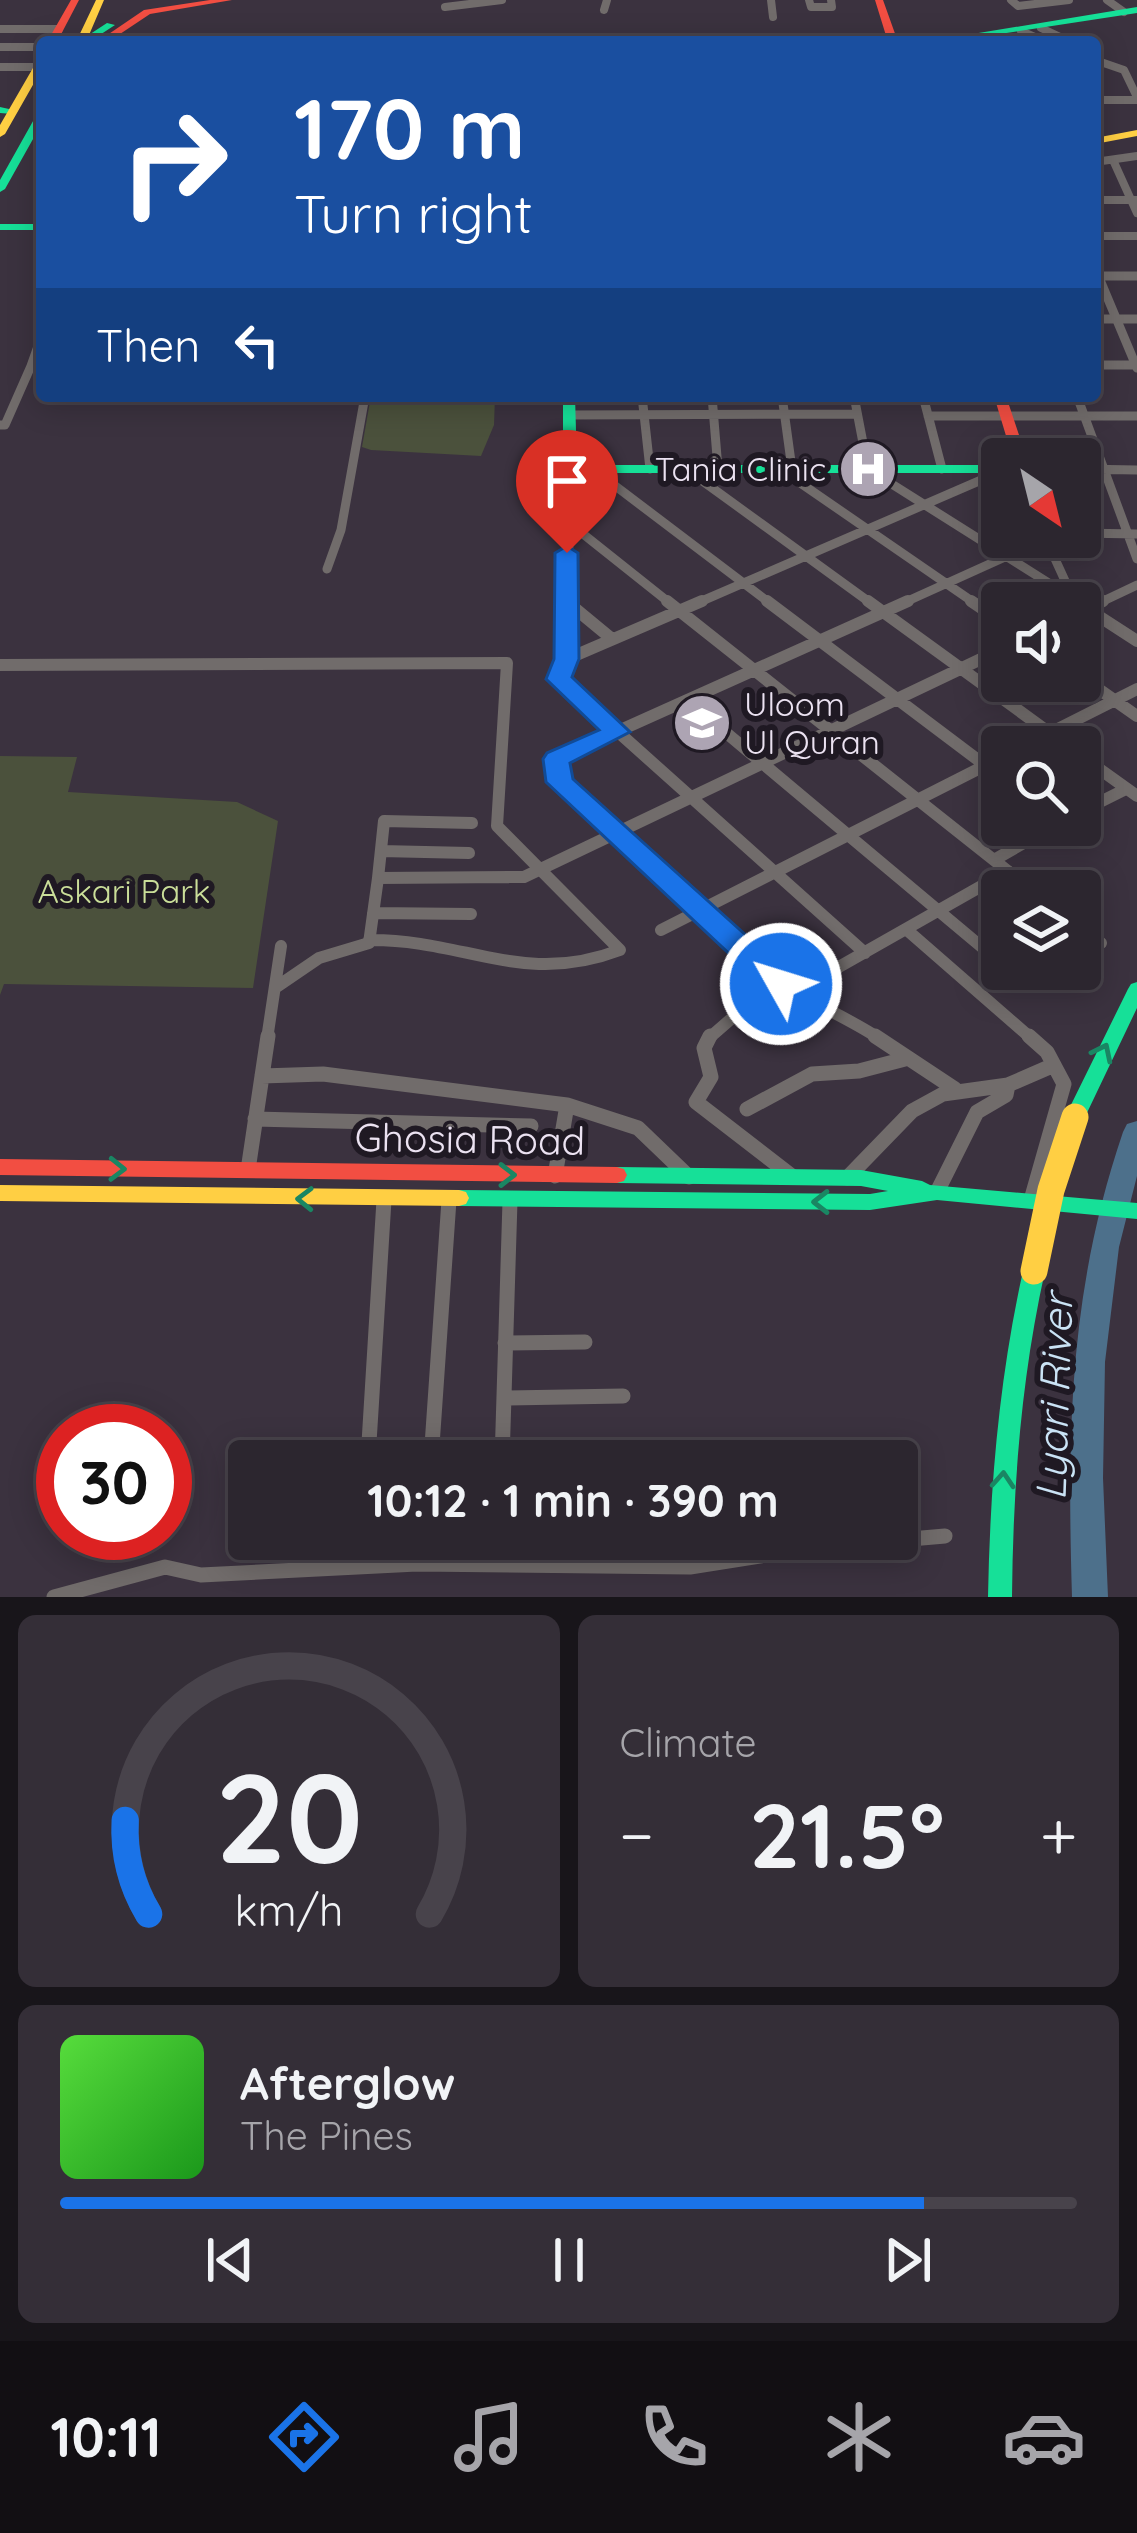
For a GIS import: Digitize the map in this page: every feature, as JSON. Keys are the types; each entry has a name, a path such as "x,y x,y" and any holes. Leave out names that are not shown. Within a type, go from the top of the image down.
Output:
{"main road":[{"path":"93,36 140,9 194,0"},
{"path":"111,36 147,13 228,0"},
{"path":"879,0 891,36"},
{"path":"55,35 75,1 100,1 85,36"},
{"path":"1018,35 1126,9"},
{"path":"1018,35 1126,9"},
{"path":"0,134 7,108 36,65"},
{"path":"0,189 36,127"},
{"path":"1101,143 1137,134"},
{"path":"0,227 36,227"},
{"path":"569,406 570,469 981,470"},
{"path":"1004,406 1014,438"},
{"path":"1000,1597 1000,1513 1021,1321 1062,1153 1095,1069 1137,989"},
{"name":"Ghosia Road","path":"0,1167 848,1178 937,1192"},
{"path":"258,1171 264,1199"},
{"path":"0,1193 870,1202 937,1192 1137,1211"}],"street":[{"path":"445,7 502,0"},
{"path":"604,10 607,0"},
{"path":"771,0 773,17"},
{"path":"809,0 811,7 832,7 831,0"},
{"path":"1010,0 1018,6 1069,0"},
{"path":"0,28 55,35"},
{"path":"0,47 36,57"},
{"path":"1101,58 1120,64"},
{"path":"0,67 36,59"},
{"path":"1101,59 1124,70 1137,99 1101,100"},
{"path":"1101,149 1113,160 1137,213"},
{"path":"1113,160 1137,156"},
{"path":"1101,200 1134,200"},
{"path":"1101,236 1137,236"},
{"path":"1101,273 1137,276"},
{"path":"1101,284 1137,366 1101,365"},
{"path":"1101,319 1137,319"},
{"path":"0,425 5,425 36,366"},
{"path":"327,569 341,530 364,402"},
{"path":"643,402 650,469"},
{"path":"712,402 718,469"},
{"path":"783,402 786,469 981,608"},
{"path":"855,402 868,469 981,540"},
{"path":"924,402 942,469"},
{"path":"1079,402 1132,534 1137,559"},
{"path":"569,406 645,416 857,414"},
{"path":"928,416 1004,406 1084,416 1137,416"},
{"path":"570,469 566,659 559,679 866,953"},
{"path":"593,469 981,762"},
{"path":"686,469 1040,726"},
{"path":"1104,470 1137,470"},
{"path":"566,659 981,479"},
{"path":"568,522 1007,870"},
{"path":"1101,533 1132,534"},
{"path":"955,1089 836,1010 804,1000 748,959 560,782 556,759 1003,558"},
{"path":"1010,558 1046,582"},
{"path":"1101,599 1137,585"},
{"path":"1120,593 1137,603"},
{"path":"566,601 613,639"},
{"path":"1101,618 1137,641"},
{"path":"378,878 524,877 981,660"},
{"path":"0,664 507,663 497,826 620,950 588,965 550,970 506,965 423,941 369,940 319,958 274,988"},
{"path":"1064,726 1137,689"},
{"path":"1101,691 1137,716"},
{"path":"687,700 981,946"},
{"path":"661,930 981,768"},
{"path":"1101,770 1132,792"},
{"path":"1101,804 1132,792"},
{"path":"369,940 385,821 472,823"},
{"path":"994,860 1018,846"},
{"path":"381,851 470,853"},
{"path":"837,968 981,887"},
{"path":"373,913 471,914"},
{"path":"907,930 1047,1052 1064,1084 1036,1200"},
{"path":"258,1171 255,1120 281,946"},
{"path":"748,959 748,1005 708,1038 704,1048 714,1076 712,1087 696,1102 793,1177"},
{"path":"748,1108 812,1074 860,1071 904,1059"},
{"path":"848,1178 912,1111 955,1089 1008,1085 1054,1065"},
{"path":"262,1076 323,1074 567,1105 638,1128 689,1177"},
{"path":"937,1192 977,1112 1006,1095 1008,1085"},
{"path":"555,1176 567,1105"},
{"path":"255,1120 531,1126"},
{"path":"369,1440 384,1200"},
{"path":"431,1440 449,1200"},
{"path":"503,1440 510,1201"},
{"path":"505,1343 585,1342"},
{"path":"504,1398 623,1396"},
{"path":"54,1597 166,1567 201,1575 498,1563 690,1567 818,1547 945,1536"}],"green space":[{"path":"370,402 495,402 494,425 481,456 362,447"},
{"name":"Askari Park","path":"0,756 77,757 68,792 237,802 278,821 253,988 4,984 0,995"}],"waterway":[{"name":"Lyari River","path":"1090,1597 1089,1362 1104,1247 1137,1132"}],"traffic: fast":[{"path":"968,36 1137,10"},
{"path":"93,36 110,25"},
{"path":"0,110 13,111"},
{"path":"0,189 36,125"},
{"path":"0,227 36,227"},
{"path":"569,402 570,469 981,469"},
{"path":"1075,1117 1137,989"},
{"path":"617,1175 861,1178 922,1189"},
{"path":"459,1198 870,1202 937,1192 1137,1211"},
{"path":"1000,1597 1007,1433 1034,1271"}],"traffic: slow":[{"path":"84,36 100,0"},
{"path":"0,134 36,71"},
{"path":"1101,140 1137,133"},
{"path":"1034,1271 1051,1190 1075,1117"},
{"path":"0,1193 459,1198"}],"traffic: jam":[{"path":"55,36 75,0"},
{"path":"111,36 147,12 228,0"},
{"path":"879,0 891,36"},
{"path":"1002,402 1013,438"},
{"path":"0,1167 617,1175"}],"place":[{"name":"Tania Clinic","path":"868,469"},
{"name":"Uloom Ul Quran","path":"702,723"}],"route":[{"path":"567,553 566,659 559,679 617,732 556,759 560,782 757,967 781,984"}]}
